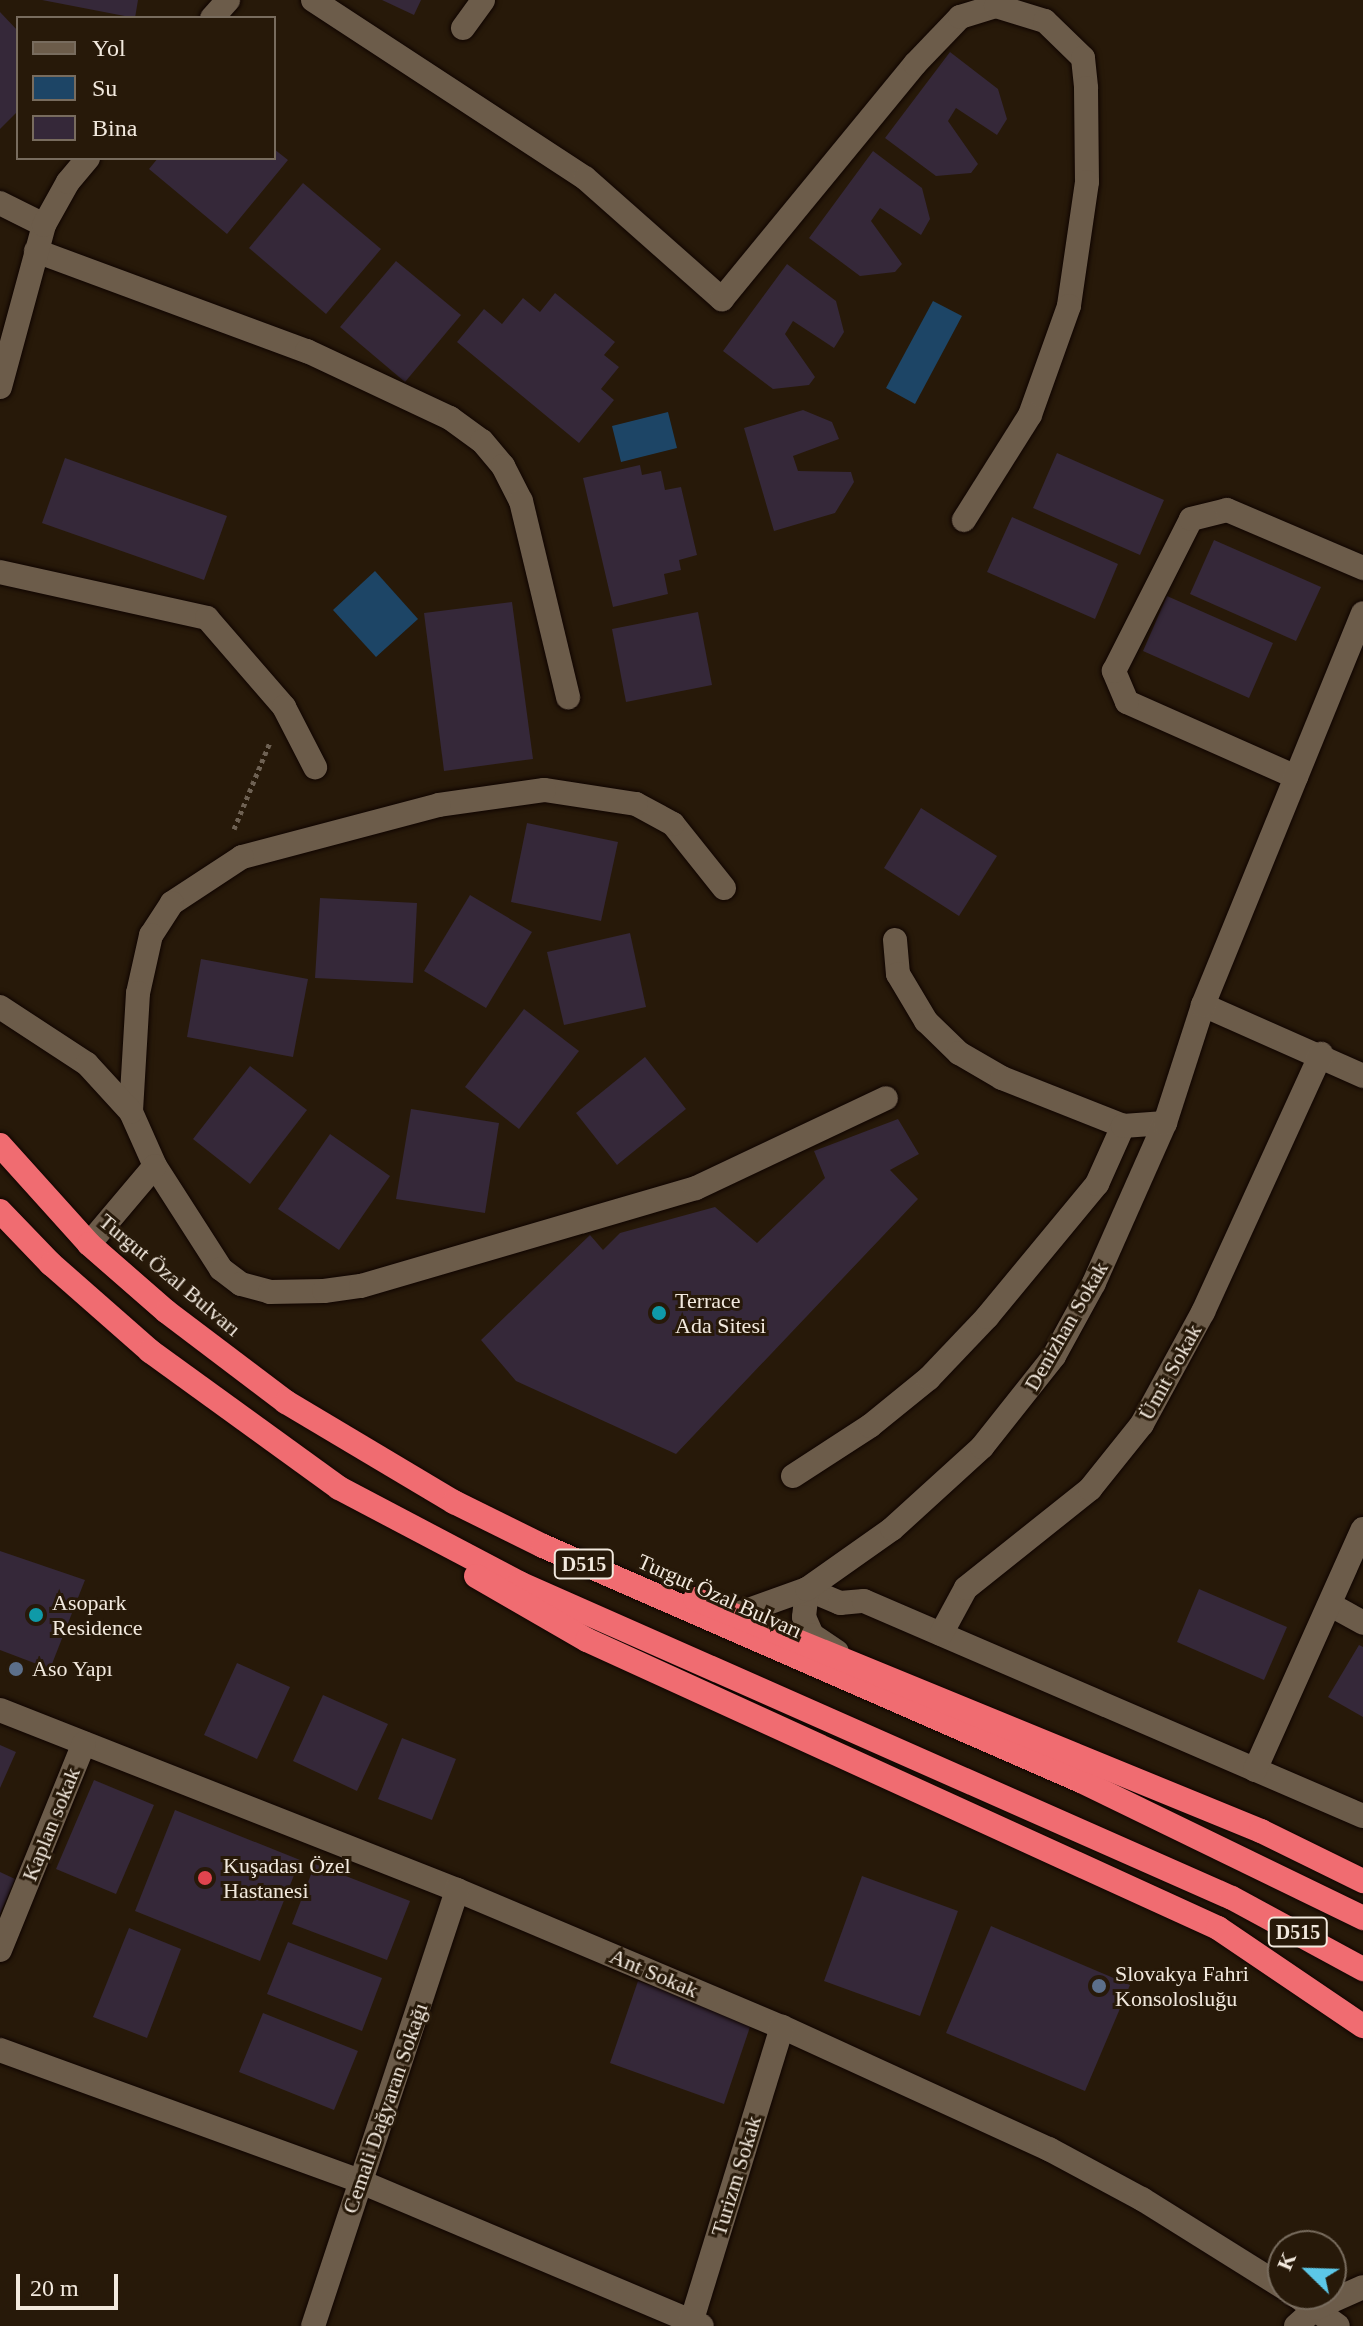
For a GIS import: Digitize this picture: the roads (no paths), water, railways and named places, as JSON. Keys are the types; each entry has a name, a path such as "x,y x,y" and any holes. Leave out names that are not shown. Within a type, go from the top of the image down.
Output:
{"highway":[{"name":"Turgut Özal Bulvarı","path":"0,1145 89,1244 167,1312 286,1402 454,1502 543,1546 1081,1781 1363,1918"},
{"name":"D515","path":"0,1211 51,1264 150,1351 339,1488 519,1583 1232,1898 1363,1969"},
{"path":"339,1488 521,1606 587,1640 1218,1928 1363,2026"},
{"path":"543,1546 740,1613 1247,1824 1363,1881"}],"street":[{"path":"214,16 228,0"},
{"path":"313,0 585,178 722,299 915,64 960,17 996,6 1045,21 1083,58 1086,88 1087,182 1069,306 1030,415 964,520"},
{"path":"463,28 483,0"},
{"path":"0,387 44,225 68,182 86,160"},
{"path":"0,203 44,225"},
{"path":"36,251 307,351 450,418 482,441 503,466 521,501 568,697"},
{"path":"1296,777 1127,702 1114,671 1191,519 1227,510 1363,568"},
{"path":"0,572 207,618 284,707 315,767"},
{"name":"Denizhan Sokak","path":"740,1613 807,1589 929,1498 1020,1404 1094,1283 1165,1123 1203,1005 1363,613"},
{"path":"131,1112 138,993 151,935 172,903 218,868 269,848 439,805 544,790 636,804 673,824 724,888"},
{"path":"895,940 898,974 926,1021 959,1053 1002,1078 1123,1126 1165,1123"},
{"path":"1203,1005 1321,1054 1363,1076"},
{"path":"0,1007 87,1064 131,1112 155,1166 221,1269 241,1284 270,1292 324,1291 361,1286 696,1188 886,1098"},
{"name":"Ümit Sokak","path":"941,1634 966,1588 1090,1489 1142,1424 1203,1312 1321,1054"},
{"path":"793,1476 870,1426 929,1378 977,1328 1082,1206 1123,1126"},
{"path":"89,1244 155,1166"},
{"path":"1255,1770 1363,1529"},
{"path":"841,1655 812,1635 804,1617 807,1589 840,1603 864,1601 1363,1816"},
{"path":"1340,1610 1363,1623"},
{"name":"Ant Sokak","path":"0,1710 457,1890 782,2027 1049,2149 1142,2199 1267,2277"},
{"name":"Kaplan sokak","path":"0,1950 84,1743"},
{"name":"Cemali Dağyaran Sokağı","path":"313,2326 359,2181 435,1968 457,1890"},
{"name":"Turizm Sokak","path":"694,2325 782,2027"},
{"path":"0,2050 359,2181 694,2325"},
{"path":"1296,2326 1314,2310"},
{"path":"1318,2310 1338,2326"}],"water":[{"path":"933,301 962,316 915,404 886,388"},
{"path":"668,412 677,448 621,462 612,426"},
{"path":"375,571 418,619 376,657 333,610"}],"place":[{"name":"Terrace Ada Sitesi","path":"659,1313"},
{"name":"Asopark Residence","path":"36,1615"},
{"name":"Aso Yapı","path":"16,1669"},
{"name":"Kuşadası Özel Hastanesi","path":"205,1878"},
{"name":"Slovakya Fahri Konsolosluğu","path":"1099,1986"}]}
